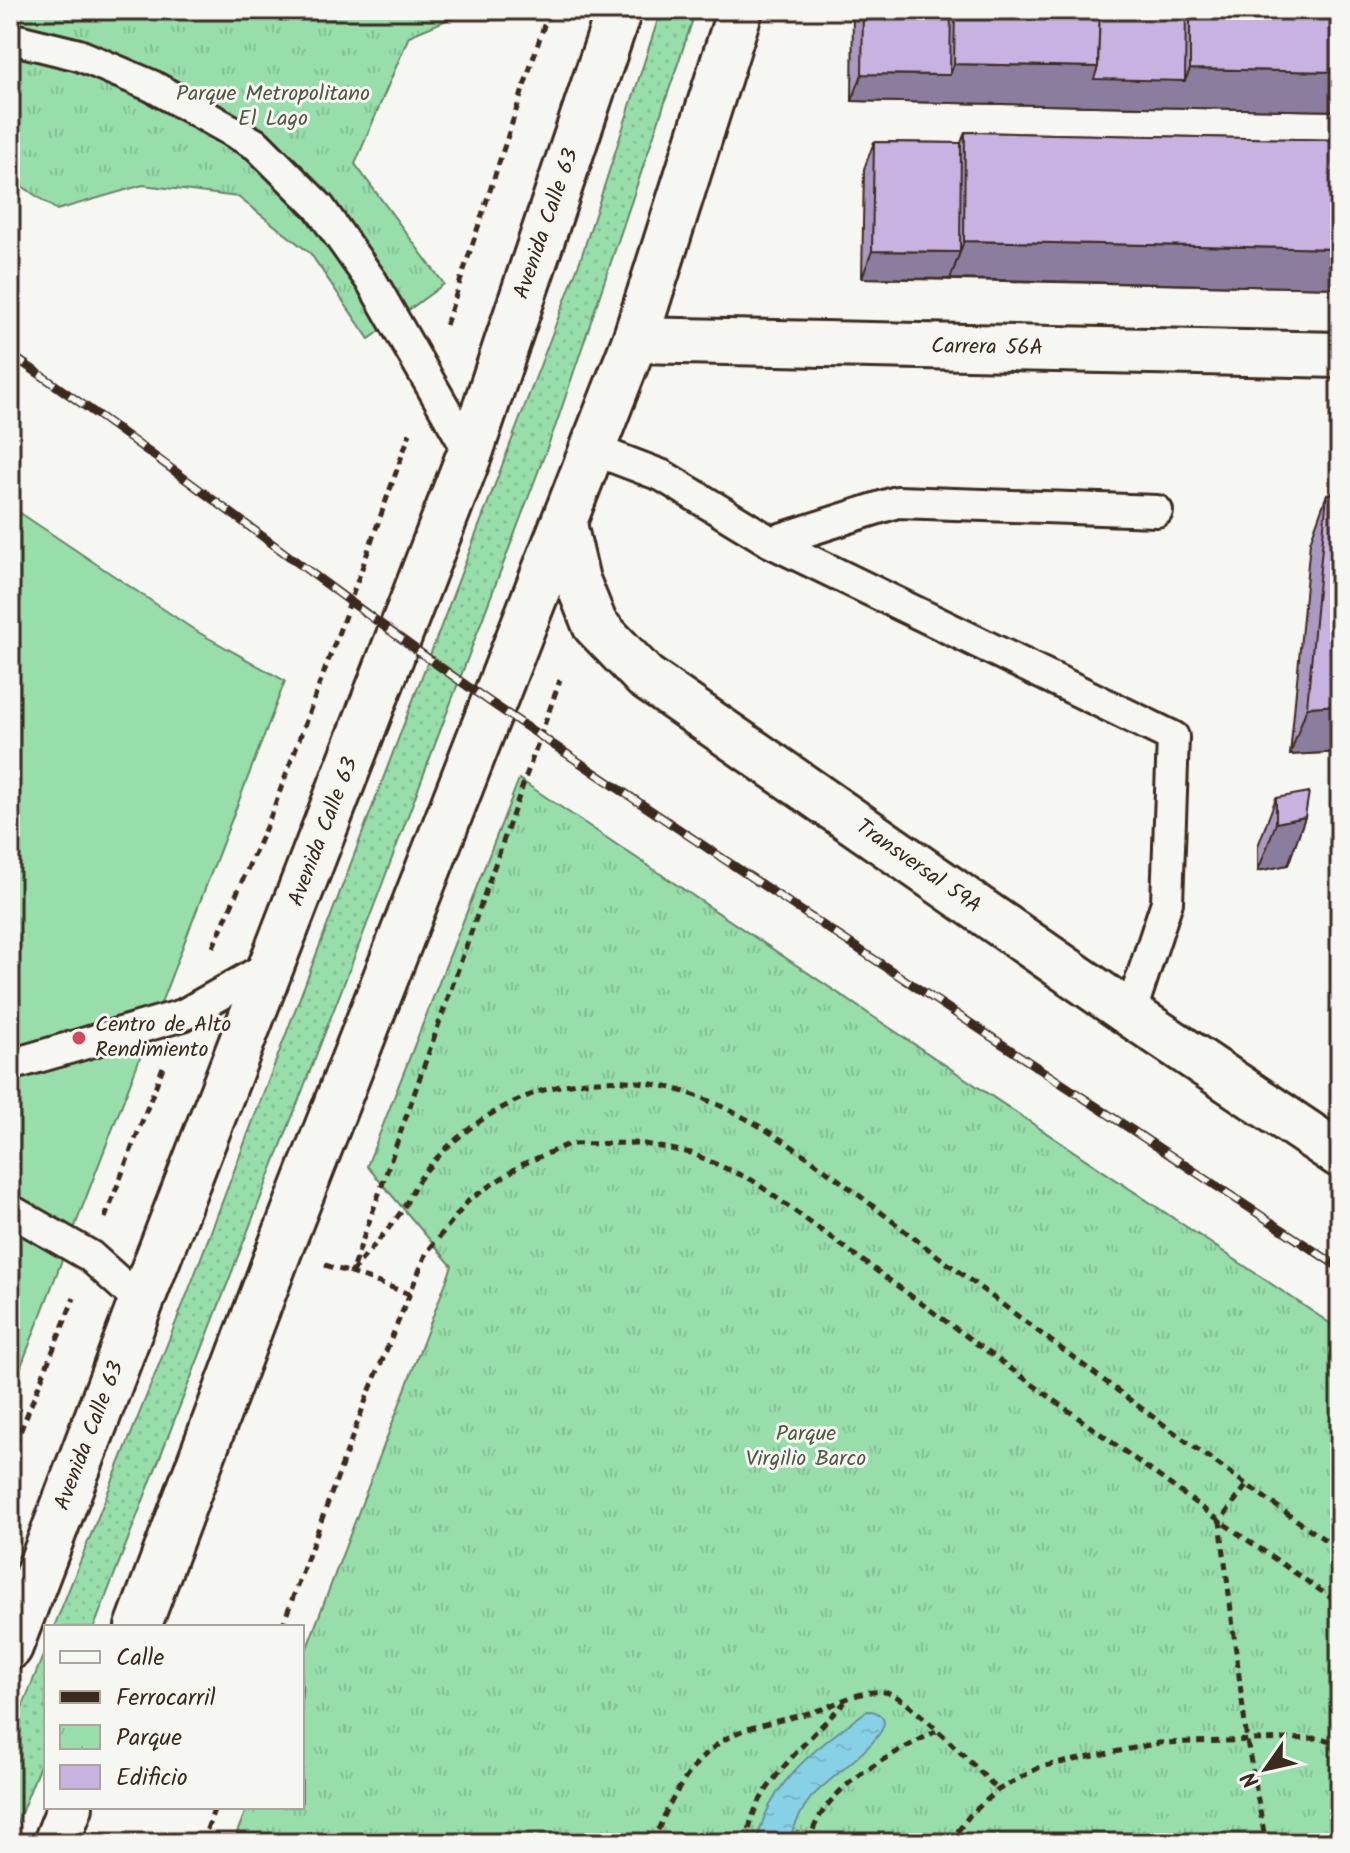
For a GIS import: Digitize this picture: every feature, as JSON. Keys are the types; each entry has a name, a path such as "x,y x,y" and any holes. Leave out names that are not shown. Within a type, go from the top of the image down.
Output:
{"main road":[{"name":"Avenida Calle 63","path":"10,1647 470,453 619,10"},
{"path":"139,1625 279,1251 635,340 740,10"},
{"name":"Carrera 56A","path":"635,340 1340,355"},
{"name":"Transversal 59A","path":"564,524 577,580 595,625 645,677 1130,1014 1340,1155"},
{"path":"56,1843 69,1809"}],"lane":[{"path":"10,38 79,55 152,86 257,145 319,207 372,282 470,453"},
{"path":"592,449 663,476 771,542 1173,737 1167,902 1130,1014"},
{"path":"771,542 897,502 1157,511"},
{"path":"10,1065 183,1015 273,964"},
{"path":"10,1210 90,1256 141,1302"}],"path":[{"path":"10,1457 183,1015 270,818 428,380 549,10"},
{"path":"351,1273 561,677"},
{"path":"351,1273 402,1210 418,1180 444,1151 474,1125 504,1106 541,1091 581,1082 629,1081 685,1092 779,1137 1246,1486 1340,1550"},
{"path":"283,1625 367,1397 427,1252 469,1200 521,1165 569,1144 639,1143 691,1153 752,1180 1220,1521 1340,1604"},
{"path":"279,1251 410,1294"},
{"path":"1246,1486 1220,1521 1247,1741 1266,1843"},
{"path":"653,1843 663,1816 684,1782 711,1749 739,1732 871,1691 892,1694 998,1790"},
{"path":"748,1843 751,1819 763,1796 784,1768 846,1700"},
{"path":"809,1843 812,1831 825,1810 845,1786 936,1731"},
{"path":"949,1843 970,1815 998,1790 1040,1767 1159,1743 1321,1738 1340,1744"},
{"path":"202,1843 214,1809"}],"green space":[{"name":"Parque Metropolitano El Lago","path":"10,10 470,10 409,36 355,164 444,284 369,339 310,253 238,197 143,185 57,210 10,178"},
{"path":"661,10 696,10 558,419 369,919 95,1625 55,1625 188,1292 581,258"},
{"name":"Centro de Alto Rendimiento","path":"10,506 196,631 285,681 10,1395"},
{"name":"Parque Virgilio Barco","path":"519,779 1340,1330 1340,1843 233,1843 246,1809 304,1809 304,1656 452,1266 367,1166"},
{"path":"44,1653 44,1755 10,1841 10,1738"}],"water":[{"path":"867,1711 876,1712 883,1719 883,1727 877,1737 810,1799 788,1843 757,1843 772,1802 798,1767 831,1737"}],"building":[{"path":"863,10 951,10 950,75 862,74"},
{"path":"955,10 1100,10 1098,67 954,64"},
{"path":"1100,10 1186,10 1185,81 1094,79 1098,67"},
{"path":"1190,10 1339,10 1338,72 1190,69"},
{"path":"1339,10 1340,84 1334,83 1338,72"},
{"path":"965,132 1340,140 1340,249 964,241"},
{"path":"874,142 961,143 960,252 872,251"},
{"path":"1340,493 1340,705 1307,707 1327,494"},
{"path":"1309,792 1305,817 1276,823 1276,798"}],"railway":[{"path":"10,354 133,440 496,706 1340,1268"}],"place":[{"name":"Centro de Alto Rendimiento","path":"79,1038"}]}
